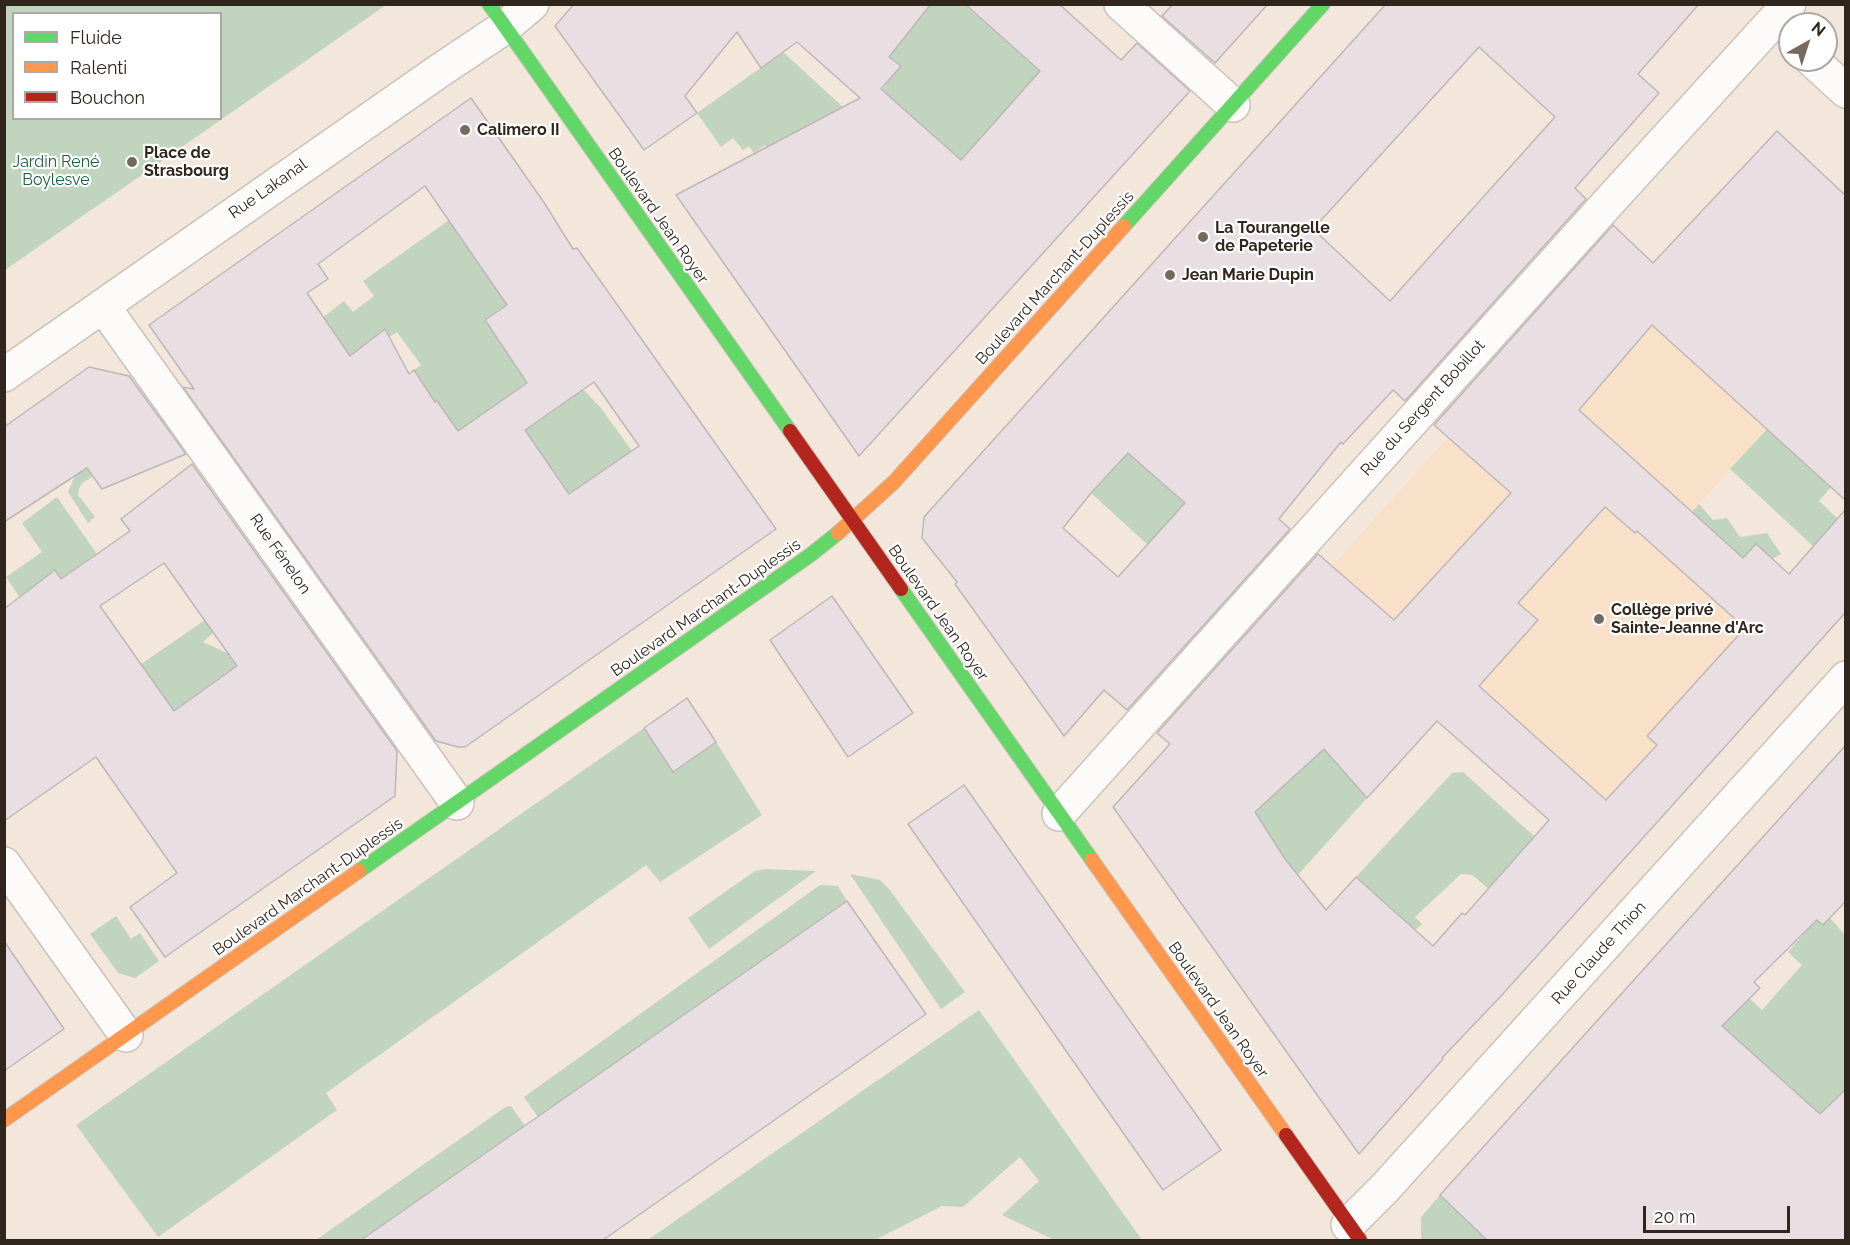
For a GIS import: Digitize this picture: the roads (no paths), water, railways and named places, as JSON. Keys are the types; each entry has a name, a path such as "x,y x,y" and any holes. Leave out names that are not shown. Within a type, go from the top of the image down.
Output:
{"street":[{"name":"Rue Lakanal","path":"4,375 439,70 497,16 532,4"},
{"path":"1121,4 1233,105"},
{"name":"Boulevard Marchant-Duplessis","path":"4,1120 809,556 853,521 894,482 1323,4"},
{"name":"Boulevard Jean Royer","path":"497,16 1354,1233"},
{"name":"Rue du Sergent Bobillot","path":"1059,814 1583,230 1778,17"},
{"path":"1825,72 1845,91"},
{"name":"Rue Fénelon","path":"103,306 457,803"},
{"name":"Rue Claude Thion","path":"1354,1233 1394,1179 1845,678"},
{"path":"4,864 126,1035"}],"place":[{"name":"Calimero II","path":"465,130"},
{"name":"Place de Strasbourg","path":"132,162"},
{"name":"La Tourangelle de Papeterie","path":"1203,237"},
{"name":"Jean Marie Dupin","path":"1170,275"},
{"name":"Collège privé Sainte-Jeanne d'Arc","path":"1599,619"}],"park label":[{"name":"Jardin René Boylesve","path":"56,171"}]}
